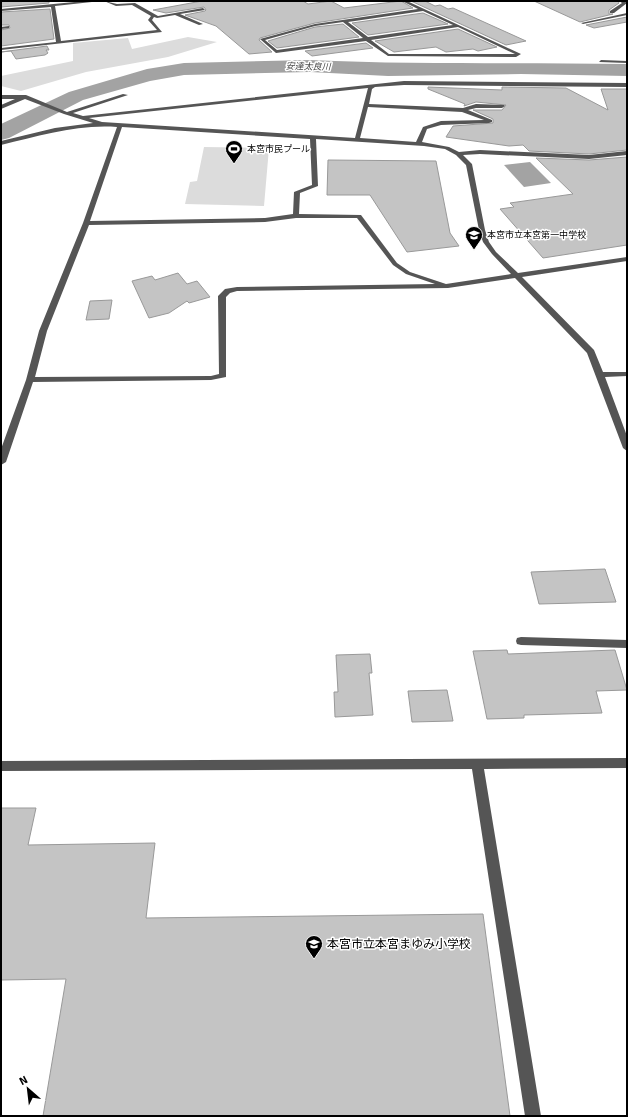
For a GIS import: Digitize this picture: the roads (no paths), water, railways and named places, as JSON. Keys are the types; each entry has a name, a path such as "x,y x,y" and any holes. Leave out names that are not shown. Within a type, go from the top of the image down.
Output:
{"street":[{"path":"24,1 24,8"},
{"path":"1,10 99,1"},
{"path":"106,1 116,5 133,4 157,17 203,9"},
{"path":"344,21 388,55 516,56 519,54 404,1"},
{"path":"612,12 625,3 621,1"},
{"path":"53,6 58,43"},
{"path":"423,10 315,25 262,39 276,52 458,26"},
{"path":"176,14 201,24"},
{"path":"583,22 627,14"},
{"path":"1,49 160,31 150,20 153,16"},
{"path":"1,28 7,27"},
{"path":"601,61 627,62"},
{"path":"83,118 404,83 627,85"},
{"path":"357,140 370,89 373,86"},
{"path":"67,113 125,95"},
{"path":"1,97 24,97 102,124"},
{"path":"1,107 24,97"},
{"path":"366,104 463,110 490,121 481,123 441,123 425,128 418,144"},
{"path":"463,110 476,106 502,106"},
{"path":"1,143 48,132 102,124 418,144 447,148 458,154 469,164 486,242 591,352 627,448"},
{"path":"1,462 30,380 43,331 86,223 120,125"},
{"path":"296,216 297,192 315,186 313,137"},
{"path":"458,154 480,152 589,157 627,153"},
{"path":"86,223 265,220 296,216 358,216 395,264 408,273 448,286"},
{"path":"30,380 211,378 222,375 222,296 228,291 237,289 448,286 627,259"},
{"path":"599,375 627,374"},
{"path":"522,641 627,644"},
{"path":"1,766 627,763"},
{"path":"478,764 533,1116"}],"waterway":[{"name":"安達太良川","path":"1,133 76,96 147,75 184,69 310,66 388,70 472,70 521,68 627,70"}],"place":[{"name":"本宮市民プール","path":"234,164"},
{"name":"本宮市立本宮第一中学校","path":"474,250"},
{"name":"本宮市立本宮まゆみ小学校","path":"314,959"}]}
